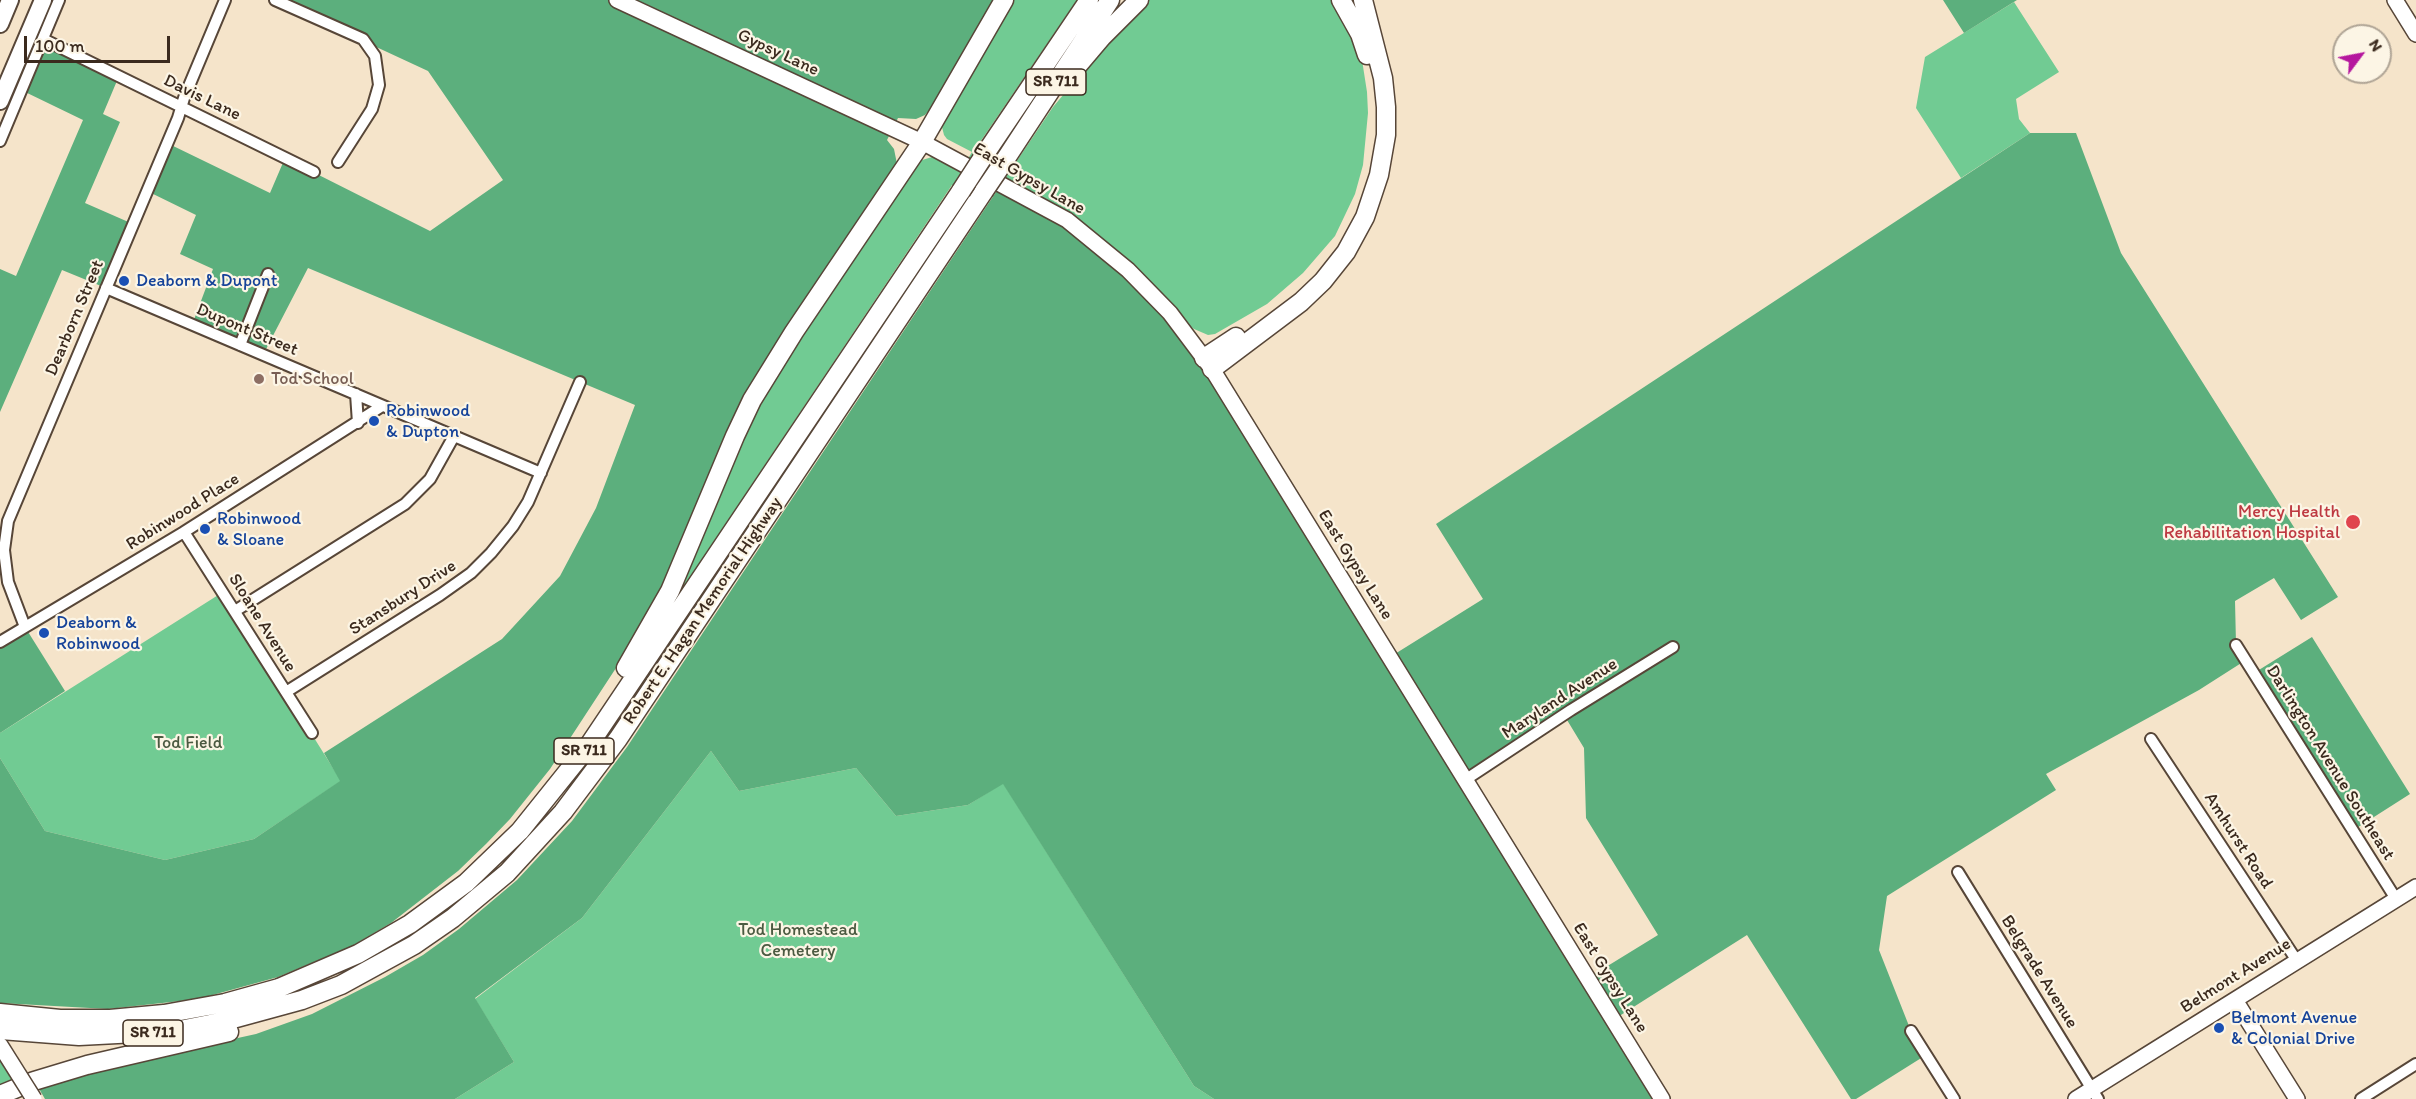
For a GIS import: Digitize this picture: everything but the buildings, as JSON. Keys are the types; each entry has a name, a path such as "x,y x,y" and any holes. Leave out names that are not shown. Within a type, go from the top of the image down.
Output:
{"highway":[{"path":"589,745 610,692 633,658 670,591 752,400 794,332 922,142 1004,0"},
{"name":"Robert E. Hagan Memorial Highway","path":"0,1013 60,1019 110,1019 164,1014 225,1003 279,988 358,954 401,929 466,882 520,831 589,745 1089,0"},
{"name":"Robert E. Hagan Memorial Highway","path":"0,1030 79,1036 175,1031 225,1021 302,1000 378,966 433,932 507,873 556,820 618,739 1110,0"},
{"path":"1047,96 1064,83 1102,37 1139,0"},
{"path":"1208,364 1293,296 1314,276 1348,230 1359,205 1370,165 1376,114 1368,58 1360,34 1341,0"},
{"path":"1208,364 1301,302 1323,281 1346,252 1365,217 1378,175 1386,135 1386,106 1383,78 1363,0"},
{"path":"0,1095 34,1081 87,1065 257,1024 292,1012 302,1000"}],"main road":[{"path":"0,24 10,0"},
{"path":"0,101 43,0"},
{"name":"Gypsy Lane","path":"617,0 922,142"},
{"path":"2395,0 2416,34"},
{"name":"East Gypsy Lane","path":"922,142 1068,220 1128,270 1170,313 1208,364 1662,1099"},
{"name":"Belmont Avenue","path":"2076,1099 2095,1094 2235,1000 2416,887"},
{"path":"2235,1000 2297,1099"},
{"path":"0,1045 34,1099"}],"street":[{"path":"0,141 59,0"},
{"name":"Dearborn Street","path":"25,627 8,582 4,550 8,521 225,0"},
{"path":"275,0 363,39 375,56 379,85 372,109 338,162"},
{"name":"Davis Lane","path":"43,39 314,172"},
{"path":"240,345 268,274"},
{"name":"Dupont Street","path":"106,288 541,473"},
{"name":"Stansbury Drive","path":"286,692 440,596 471,573 491,554 513,526 541,473 580,382"},
{"path":"356,394 358,423"},
{"name":"Robinwood Place","path":"25,627 184,532 382,406"},
{"path":"235,611 405,504 430,479 454,436"},
{"name":"Sloane Avenue","path":"184,532 312,733"},
{"path":"0,642 25,627"},
{"name":"Darlington Avenue Southeast","path":"2236,645 2396,899"},
{"name":"Maryland Avenue","path":"1465,780 1571,710 1673,647"},
{"name":"Amhurst Road","path":"2151,739 2297,961"},
{"name":"Belgrade Avenue","path":"1958,872 2095,1094"},
{"path":"1911,1031 1954,1099"},
{"path":"2361,1099 2416,1064"}],"green space":[{"path":"275,0 993,0 931,108 925,115 916,119 898,118 887,140 894,149 897,164 790,328 648,619 550,769 510,819 486,844 458,871 391,923 352,946 278,977 198,999 108,1009 0,1003 0,758 45,831 165,860 254,839 340,781 324,753 502,639 560,576 596,508 635,405 308,268 263,355 192,325 213,269 180,254 196,215 147,191 167,143 270,193 285,158 430,231 503,180 428,71"},
{"path":"1013,0 1077,0 976,148 985,154 961,191 952,185 672,604 756,404 919,161 932,157 960,172 972,152 947,139 941,123 1000,19 1003,23 1001,19"},
{"path":"1148,0 1333,0 1344,15 1362,60 1368,113 1363,165 1355,194 1335,236 1303,273 1267,304 1215,334 1208,335 1194,329 1002,183 1053,107 1118,30"},
{"path":"1943,0 2017,0 1964,33"},
{"path":"2014,2 2059,72 2016,99 2019,119 2030,133 1961,178 1916,108 1925,57"},
{"path":"43,39 119,76 103,114 120,122 85,203 133,224 106,288 62,270 0,412 0,269 16,276 83,120 21,90"},
{"path":"2030,133 2076,133 2121,253 2338,597 2301,620 2274,578 2235,601 2236,644 2246,660 2199,690 2046,774 2056,790 1887,896 1879,950 1911,1031 1926,1055 1856,1099 1851,1099 1747,935 1613,1020 1662,1099 1214,1099 1194,1086 1003,784 968,805 896,816 856,768 739,791 711,751 582,918 475,998 514,1062 455,1099 45,1099 38,1087 115,1065 256,1034 312,1014 423,955 459,929 517,880 572,821 627,747 1002,183 1067,220 1170,313 1390,657 1483,599 1436,524","holes":["1564,715 1584,748 1586,818 1658,935 1588,978 1465,780"]},
{"name":"Tod Field","path":"223,592 341,781 254,839 165,860 45,831 0,758 0,733"},
{"path":"25,627 65,691 0,733 0,642"},
{"path":"2312,637 2410,794 2352,831 2254,673"},
{"name":"Tod Homestead Cemetery","path":"711,751 739,791 856,768 896,816 968,805 1003,783 1194,1086 1214,1099 455,1099 514,1062 475,999 582,918"},
{"path":"0,1061 14,1083 0,1089"}],"place":[{"name":"Deaborn & Dupont","path":"124,281"},
{"name":"Tod School","path":"259,379"},
{"name":"Robinwood & Dupton","path":"374,421"},
{"name":"Mercy Health Rehabilitation Hospital","path":"2353,522"},
{"name":"Robinwood & Sloane","path":"205,529"},
{"name":"Deaborn & Robinwood","path":"44,633"},
{"name":"Belmont Avenue & Colonial Drive","path":"2219,1028"}]}
